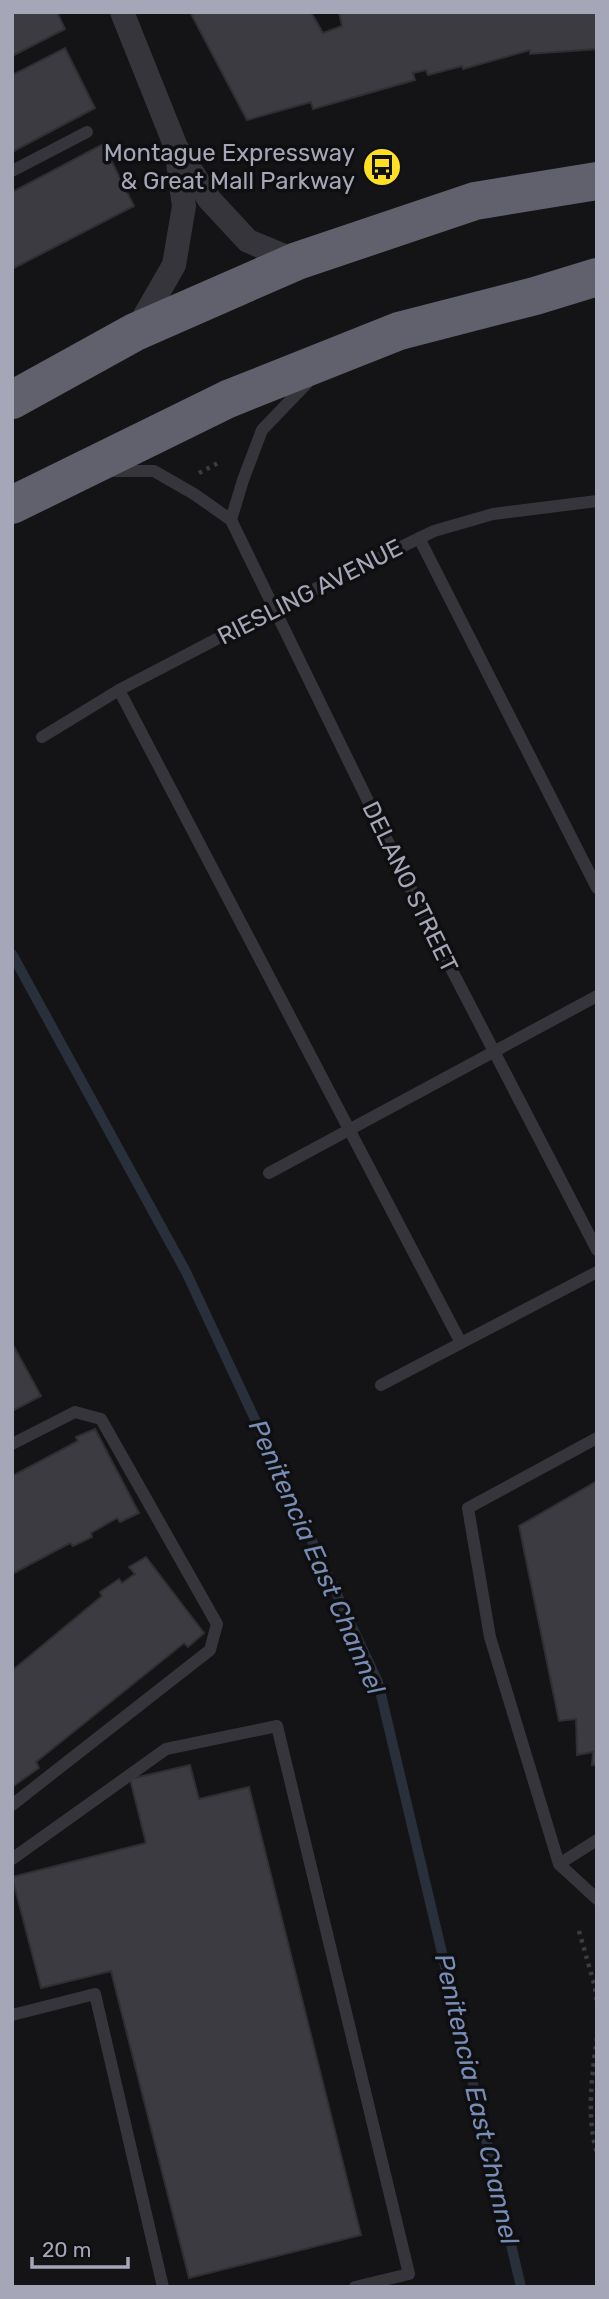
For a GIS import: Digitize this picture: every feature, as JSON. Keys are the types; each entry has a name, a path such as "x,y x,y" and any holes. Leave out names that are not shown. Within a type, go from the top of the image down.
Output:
{"highway":[{"path":"12,400 135,332 297,261 475,201 597,181"},
{"path":"12,505 228,399 399,331 597,277"}],"street":[{"path":"122,12 176,147 209,199 248,241 297,261"},
{"path":"135,332 174,265 184,206 176,147"}],"lane":[{"path":"12,171 87,132"},
{"path":"231,520 262,430 331,358"},
{"name":"DELANO STREET","path":"80,471 155,471 231,520 492,1051 597,1250"},
{"name":"RIESLING AVENUE","path":"42,737 119,690 274,609 434,531 493,514 597,501"},
{"path":"419,538 597,888"},
{"path":"119,690 461,1343"},
{"path":"269,1173 597,996"},
{"path":"382,1385 597,1272"},
{"path":"12,1444 75,1412 102,1419 217,1624 210,1650 12,1805"},
{"path":"597,1438 468,1508 491,1637 559,1864 597,1899"},
{"path":"12,1859 166,1749 277,1726 409,2274 355,2287"},
{"path":"559,1864 597,1840"},
{"path":"12,2015 94,1994 163,2287"}],"path":[{"path":"579,1931 597,2003"},
{"path":"597,2038 592,2112 597,2153"}],"building":[{"path":"12,12 57,12 65,29 12,56"},
{"path":"190,12 311,12 323,33 342,26 339,12 597,12 597,49 530,54 530,50 463,69 462,66 428,75 426,70 413,73 415,80 313,109 311,102 247,120"},
{"path":"65,48 95,108 12,152 12,75"},
{"path":"103,144 134,206 12,269 12,192"},
{"path":"12,1343 41,1396 12,1411"},
{"path":"95,1429 139,1513 120,1522 117,1518 91,1533 92,1537 73,1546 70,1543 12,1574 12,1476 78,1441 76,1437"},
{"path":"597,1481 597,1765 592,1765 593,1752 577,1755 576,1719 559,1721 519,1526"},
{"path":"146,1557 204,1633 188,1647 184,1643 36,1762 39,1768 12,1787 12,1667 14,1669 102,1596 100,1592 119,1579 122,1583 135,1574 129,1567"},
{"path":"190,1765 199,1799 249,1787 361,2235 189,2278 111,1971 41,1988 12,1877 146,1843 130,1779"}],"waterway":[{"name":"Penitencia East Channel","path":"12,954 186,1272 378,1682 521,2287"}],"place":[{"name":"Montague Expressway & Great Mall Parkway","path":"382,167"}]}
